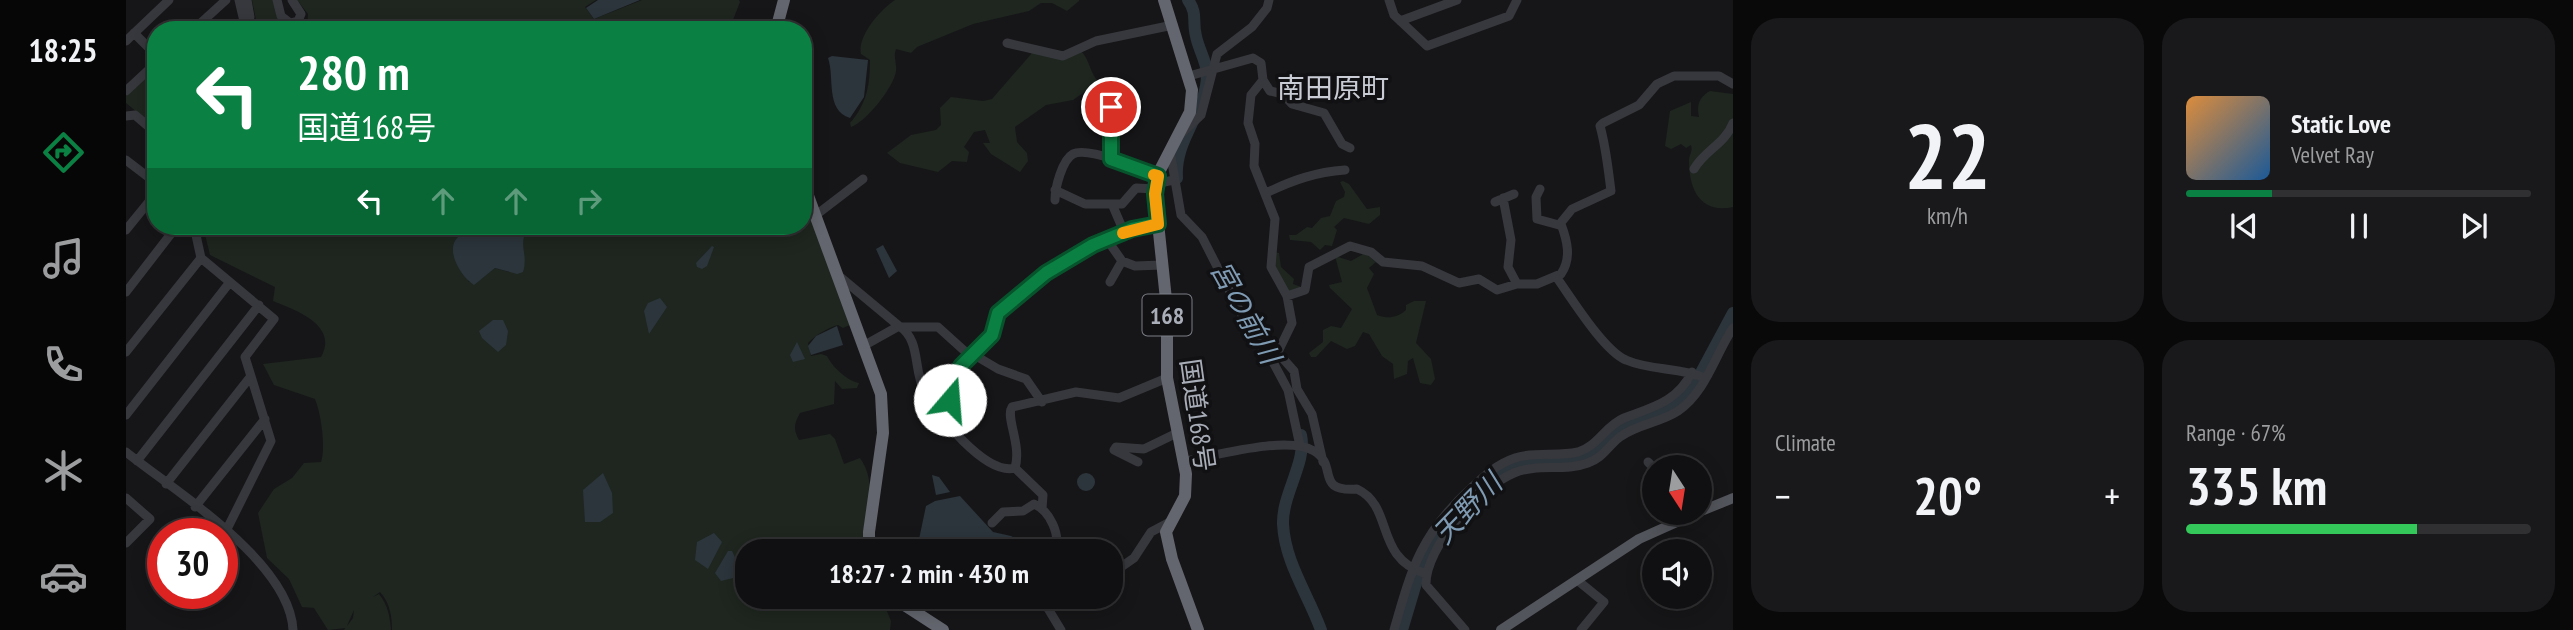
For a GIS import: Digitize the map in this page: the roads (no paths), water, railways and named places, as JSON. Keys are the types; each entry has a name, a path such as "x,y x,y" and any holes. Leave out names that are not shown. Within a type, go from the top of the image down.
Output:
{"highway":[{"path":"778,21 784,0"},
{"name":"国道168号","path":"1164,0 1189,76 1191,100 1186,121 1157,183 1158,224 1167,309 1167,378 1185,461 1185,496 1168,523"},
{"path":"812,205 876,375 883,412 869,539"},
{"path":"1168,523 1166,532 1172,559 1198,630"},
{"path":"911,609 943,630"}],"main road":[{"path":"1712,506 1733,498"},
{"path":"1501,630 1664,525"}],"street":[{"path":"126,41 169,0"},
{"path":"203,21 226,0"},
{"path":"239,0 244,21"},
{"path":"247,0 249,21"},
{"path":"277,0 281,16 287,21"},
{"path":"292,0 301,14 298,21"},
{"path":"1269,0 1267,8 1252,27 1217,54 1200,115 1173,144 1174,180 1181,215 1202,237 1251,333 1294,371 1297,389 1314,417 1330,481 1337,490 1357,489 1369,498 1380,516 1390,547 1412,570 1426,574"},
{"path":"1389,0 1400,21 1427,46 1509,16 1517,0"},
{"path":"1400,21 1457,0"},
{"path":"1007,43 1063,56 1096,41 1173,25"},
{"path":"134,33 147,46"},
{"path":"1189,76 1254,58 1261,63 1263,80 1270,91 1283,94 1292,104 1324,113 1342,144 1350,148"},
{"path":"126,91 147,71"},
{"path":"1540,190 1536,197 1538,221 1556,226 1561,224 1572,209 1611,191 1606,162 1607,149 1600,126 1603,122 1639,105 1657,83 1674,76 1719,76 1733,84"},
{"path":"1263,80 1251,95 1248,123 1255,144 1254,166 1275,219 1271,267 1287,296 1292,323 1276,357 1288,390 1302,447"},
{"path":"1191,100 1206,101"},
{"path":"1111,107 1111,159"},
{"path":"126,116 135,115 147,125"},
{"path":"1694,169 1707,151 1723,141 1733,123"},
{"path":"1157,183 1111,159 1080,152 1073,154 1055,195 1084,204 1122,204 1136,188 1174,180"},
{"path":"126,160 147,176"},
{"path":"1266,192 1299,178 1345,170"},
{"path":"816,215 863,179"},
{"path":"1514,194 1499,200 1511,240 1508,267 1517,284"},
{"path":"126,230 147,204"},
{"path":"1112,204 1124,232"},
{"path":"944,416 951,388 970,354 992,335 998,313 1046,273 1093,245 1108,241 1124,232 1158,224"},
{"path":"1287,296 1305,290 1308,267 1350,246 1371,252 1383,262 1422,266 1459,283 1479,279 1497,290 1517,284 1537,284 1557,278 1565,268 1567,255 1561,224"},
{"path":"127,286 170,235"},
{"path":"196,235 201,258 274,319 245,357 271,441 232,518"},
{"path":"1108,241 1122,261 1135,266 1163,265"},
{"path":"128,345 201,258"},
{"path":"1110,282 1122,261"},
{"path":"839,276 907,332 914,346 925,393 951,429 988,462 1007,470 1015,468"},
{"path":"1557,278 1590,320 1601,341 1625,360 1692,372 1705,379"},
{"path":"126,415 230,282"},
{"path":"137,461 259,305"},
{"path":"865,345 899,327 938,327 970,354 998,369 1026,379 1042,402"},
{"path":"1465,630 1426,585 1426,574 1448,531 1505,478 1537,467 1578,466 1605,453 1623,434 1679,411 1705,379 1733,328"},
{"path":"1394,630 1412,570 1427,537 1442,515 1494,468 1524,455 1578,452 1596,443 1613,424 1671,399 1686,384 1692,372"},
{"path":"166,484 251,376"},
{"path":"1015,468 1019,450 1009,411 1012,407 1076,392 1119,398 1167,378"},
{"path":"195,507 265,419"},
{"path":"1138,462 1121,456 1114,450 1116,447 1144,449 1179,432"},
{"path":"1596,443 1605,453"},
{"path":"1185,461 1262,448 1302,447 1314,451 1324,462"},
{"path":"126,452 209,518"},
{"path":"1015,468 1041,491 1042,509"},
{"path":"126,498 150,519 126,543"},
{"path":"992,523 1003,512 1023,512 1034,504 1042,509 1054,528 1054,539"},
{"path":"1123,566 1134,558 1151,532 1168,523"},
{"path":"238,544 279,587 293,630"},
{"path":"1577,580 1604,602 1581,630"},
{"path":"1048,609 1061,630"}],"waterway":[{"name":"宮の前川","path":"1177,178 1177,164 1185,137 1202,100 1207,73 1196,36 1193,9 1188,0"},
{"name":"天野川","path":"1402,630 1425,553 1442,526 1468,498 1505,469 1538,459 1586,457 1623,426 1673,407 1686,397 1696,382 1733,313"},
{"name":"宮の前川","path":"1301,435 1301,456 1286,501 1283,524 1292,565 1321,630"}],"district":[{"name":"南田原町","path":"1333,87"}]}
